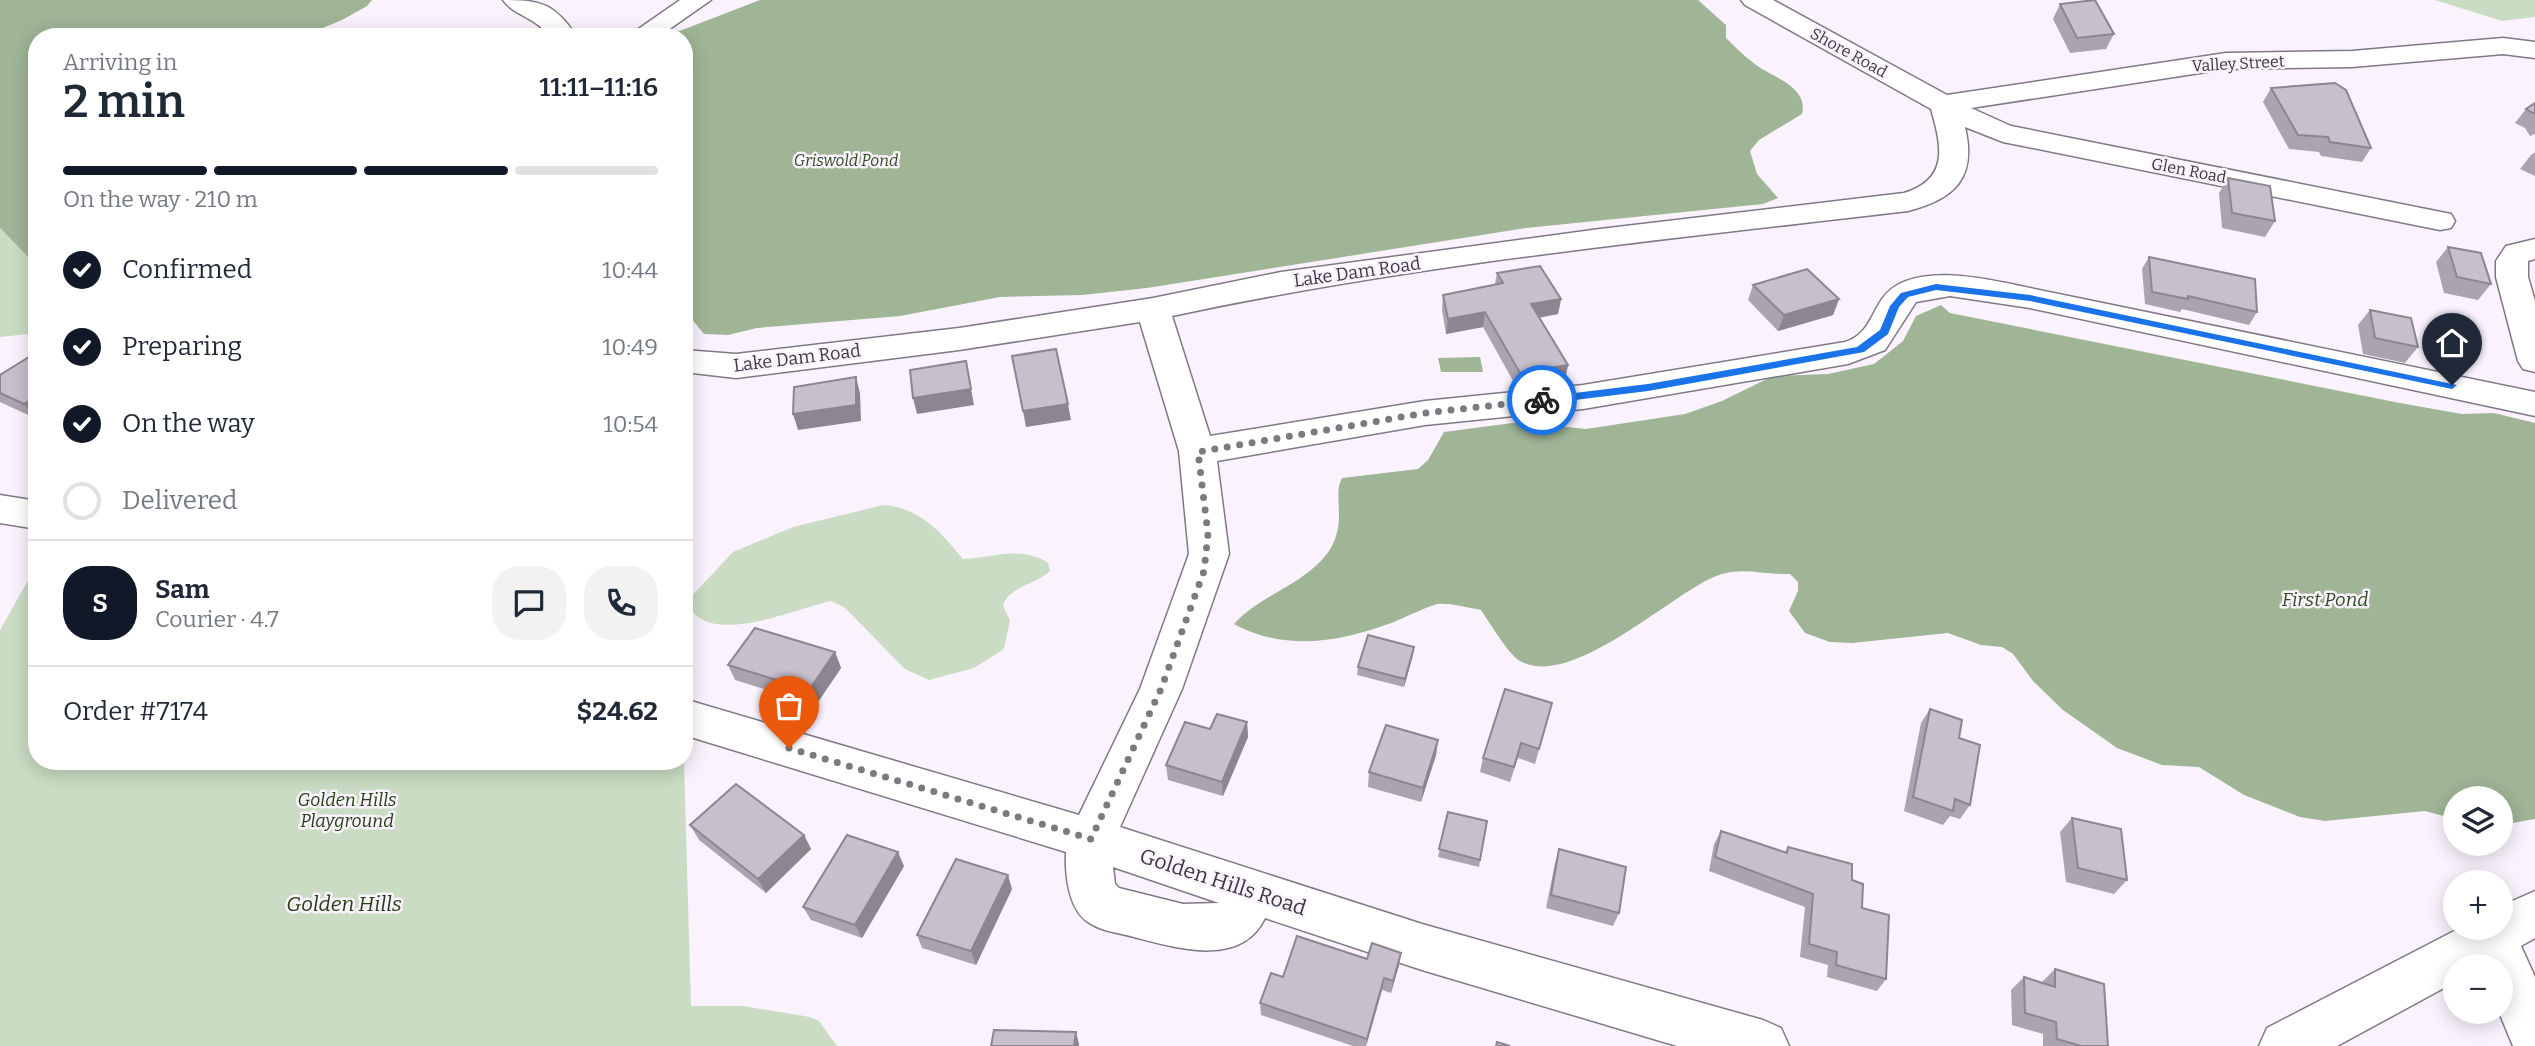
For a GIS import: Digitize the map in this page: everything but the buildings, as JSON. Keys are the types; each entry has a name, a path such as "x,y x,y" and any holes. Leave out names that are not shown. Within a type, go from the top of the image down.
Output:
{"street":[{"path":"516,0 550,18 557,28"},
{"path":"654,28 698,0"},
{"name":"Shore Road","path":"1754,0 1944,104"},
{"name":"Valley Street","path":"1944,104 2214,62 2352,59 2503,46 2535,50"},
{"name":"Glen Road","path":"1944,104 2004,134 2440,221"},
{"name":"Lake Dam Road","path":"693,362 736,366 958,339 1153,309 1281,282 1600,238 1914,200 1935,191 1954,167 1954,137 1944,104"},
{"path":"2535,249 2517,253 2512,268 2516,296 2535,360"},
{"path":"1198,452 1425,413 1583,397 1847,353 1860,350 1878,338 1904,295 1936,287 2030,298 2535,404"},
{"path":"693,720 1091,839 1161,689 1204,571 1208,534 1198,452 1153,309"},
{"path":"0,509 28,514"},
{"name":"Golden Hills Road","path":"1091,839 1088,866 1093,889 1100,903 1122,912 1183,927 1220,928 1239,918 1253,892 1422,947 1763,1046"},
{"path":"2513,924 2535,913"},
{"path":"2285,1046 2482,940"},
{"path":"2495,940 2535,1037"}],"green space":[{"path":"2435,0 2535,0 2535,17 2502,21"},
{"path":"0,228 28,257 28,334 0,337"},
{"path":"883,505 896,507 929,523 963,559 1007,554 1028,555 1048,563 1050,571 1016,590 1006,599 1003,606 1010,620 1004,649 974,668 929,680 905,669 844,607 831,601 775,617 731,625 712,623 697,616 693,610 693,595 733,552 793,527"},
{"name":"Golden Hills","path":"28,581 28,770 684,770 691,1006 743,1006 810,1017 819,1021 837,1046 0,1046 0,630"}],"water":[{"path":"0,0 372,0 367,6 323,28 28,28 28,257 0,228"},
{"name":"Griswold Pond","path":"760,0 1698,0 1726,25 1726,38 1756,65 1795,90 1803,105 1802,114 1759,140 1750,151 1757,174 1778,198 1763,204 1526,228 1147,288 1082,295 1000,297 900,316 757,328 728,335 704,334 693,320 693,28 687,28"},
{"name":"First Pond","path":"1941,305 1950,313 2400,403 2462,414 2494,413 2535,423 2535,819 2513,823 2513,786 2443,786 2443,816 2425,811 2325,821 2300,817 2244,795 2199,767 2162,765 2117,748 2063,710 2033,681 2013,654 2002,647 1981,645 1948,633 1852,643 1830,642 1805,633 1789,611 1798,591 1798,582 1790,574 1744,571 1716,576 1593,652 1566,662 1541,666 1520,661 1515,657 1481,610 1454,605 1434,605 1354,635 1313,641 1273,638 1234,624 1257,605 1308,573 1329,551 1338,530 1338,492 1342,478 1418,469 1428,460 1444,432 1520,422 1586,429 1685,414 1722,401 1773,376 1828,374 1874,364 1903,341 1916,316"},
{"path":"1480,357 1483,372 1441,372 1438,358"}],"way so far":[{"path":"789,748 1091,839 1161,689 1186,626 1209,554 1198,452 1294,438 1397,417 1542,400"}],"route":[{"path":"1542,400 1648,387 1860,350 1871,345 1884,331 1895,306 1904,295 1936,287 1975,289 2030,298 2452,385"}],"park label":[{"name":"Golden Hills Playground","path":"347,810"}]}
